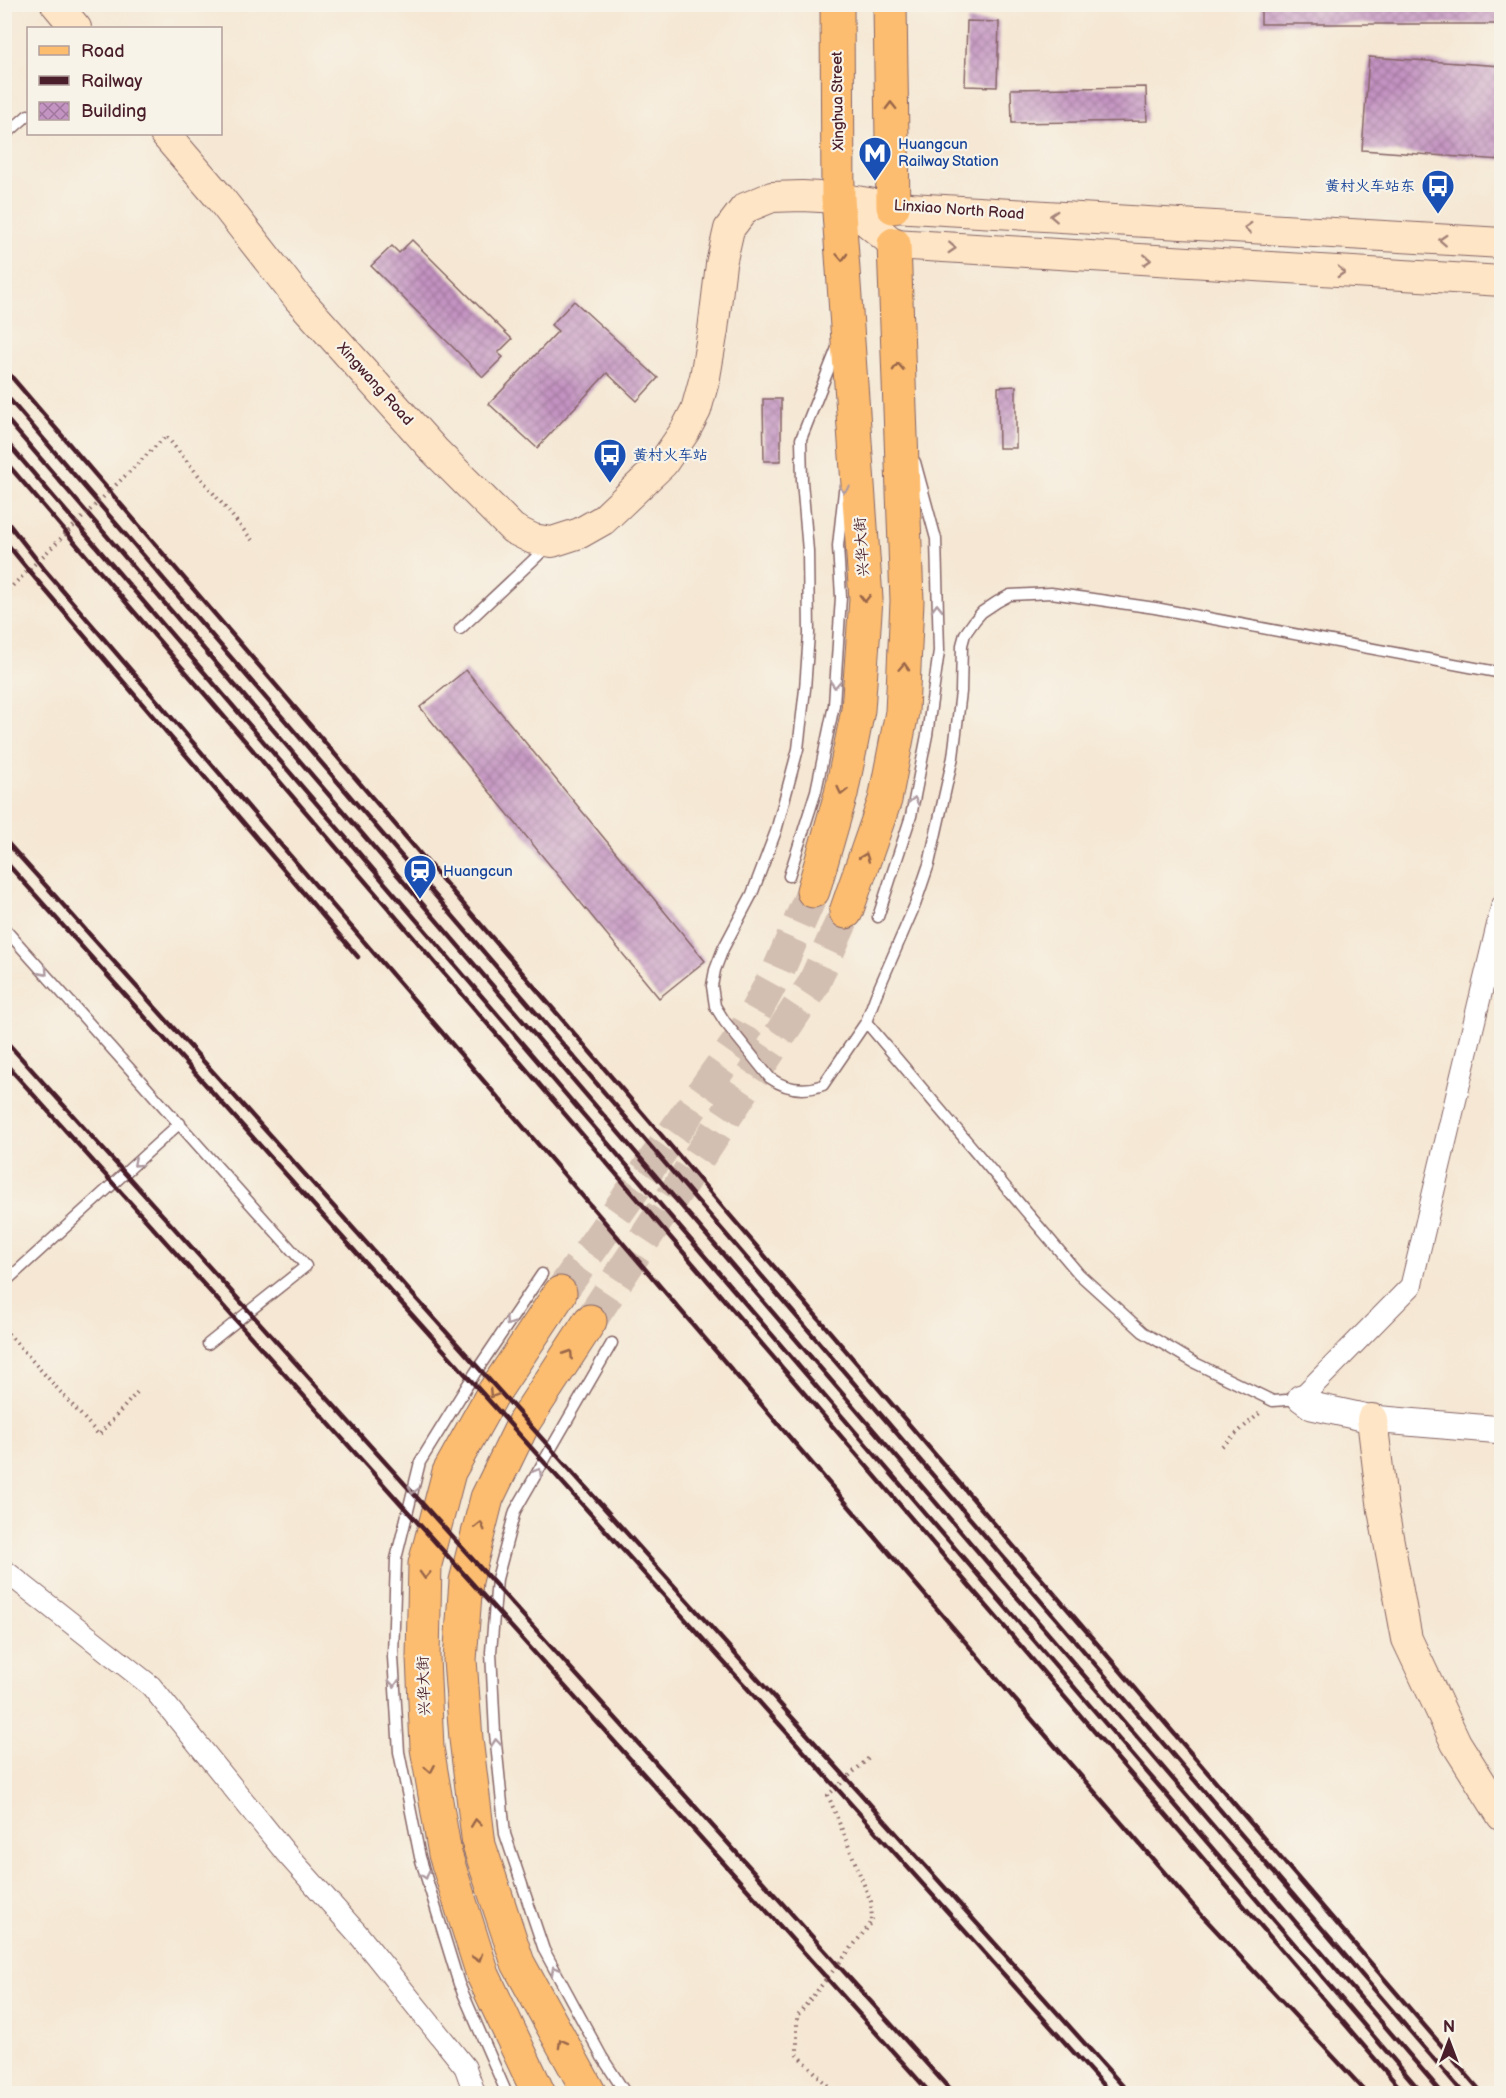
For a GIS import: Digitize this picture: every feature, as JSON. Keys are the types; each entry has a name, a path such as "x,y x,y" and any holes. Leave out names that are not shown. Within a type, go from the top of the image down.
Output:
{"main road":[{"path":"56,4 75,27"},
{"name":"Xinghua Street","path":"837,4 838,198"},
{"path":"846,912 885,800 902,712 907,601 894,244 890,4"},
{"name":"Xingwang Road","path":"166,135 219,197 298,298 434,450 513,529 533,539 552,542"},
{"name":"Linxiao North Road","path":"552,542 587,529 603,520 663,463 696,410 705,377 721,264 729,229 745,208 772,197 838,198 893,207 1502,243"},
{"path":"838,198 894,244 1502,281"},
{"name":"兴华大街","path":"801,884 842,794 858,710 866,599 838,198"},
{"name":"兴华大街","path":"539,2094 483,1975 445,1854 427,1748 423,1657 425,1564 449,1472 551,1283"},
{"path":"590,2094 518,1963 478,1845 460,1660 466,1581 487,1498 524,1422 601,1332"},
{"path":"1372,1419 1383,1510 1407,1639 1456,1743 1502,1816"}],"street":[{"path":"1502,906 1411,1286 1301,1398 1312,1406 1372,1419 1502,1430"},
{"path":"4,1570 151,1686 285,1852 358,1934 465,2067 475,2094"}],"lane":[{"path":"4,125 10,131 27,116"},
{"path":"846,324 801,439 808,551 809,634 798,749 776,831 752,894 723,949 712,986 715,1006 725,1022 770,1078 780,1084 799,1090 823,1085 866,1022 915,905 929,864 953,757 961,692 962,645 965,634 982,612 1010,595 1051,593 1155,608 1502,673"},
{"path":"878,917 911,816 927,735 939,651 936,538 900,405"},
{"path":"460,629 552,542"},
{"path":"4,928 306,1266 207,1344"},
{"path":"866,1022 1079,1274 1143,1332 1195,1363 1273,1401 1301,1398"},
{"path":"4,1283 180,1123"},
{"path":"507,2094 459,1984 420,1857 399,1752 393,1657 396,1559 420,1462 475,1373 551,1283"},
{"path":"601,1332 515,1511 497,1579 491,1652 495,1733 505,1834 544,1950 602,2057 626,2094"}],"path":[{"path":"4,594 166,436 252,540"},
{"path":"4,1329 99,1435 140,1389"},
{"path":"1222,1446 1273,1401"},
{"path":"836,2094 797,2054 797,2016 872,1922 871,1902 828,1795 869,1758"}],"building":[{"path":"1261,4 1502,4 1502,24 1261,24"},
{"path":"967,21 999,22 997,87 965,86"},
{"path":"1369,57 1502,66 1502,160 1362,150"},
{"path":"1146,87 1147,121 1012,123 1011,89"},
{"path":"412,240 512,339 498,353 503,357 483,377 371,266 392,246 399,253"},
{"path":"574,301 658,378 637,401 607,373 537,448 489,404 558,331 551,325"},
{"path":"1016,386 1016,448 999,448 998,387"},
{"path":"763,399 781,399 781,461 764,461"},
{"path":"466,670 705,961 659,998 420,707"}],"tunnel":[{"path":"560,1293 741,1038 779,969 813,891"},
{"path":"590,1321 813,985 846,912"}],"railway":[{"path":"4,368 1483,2094"},
{"path":"4,393 1464,2094"},
{"path":"4,416 1443,2094"},
{"path":"4,439 1423,2094"},
{"path":"4,460 1405,2094"},
{"path":"4,518 44,569 1035,1723 1196,1909 1368,2094"},
{"path":"4,540 358,957"},
{"path":"4,839 1130,2094"},
{"path":"4,860 1111,2094"},
{"path":"4,1039 954,2094"},
{"path":"4,1062 931,2094"}],"place":[{"name":"Huangcun Railway Station","path":"875,182"},
{"name":"黄村火车站东","path":"1438,215"},
{"name":"黄村火车站","path":"610,484"},
{"name":"Huangcun","path":"420,900"}]}
